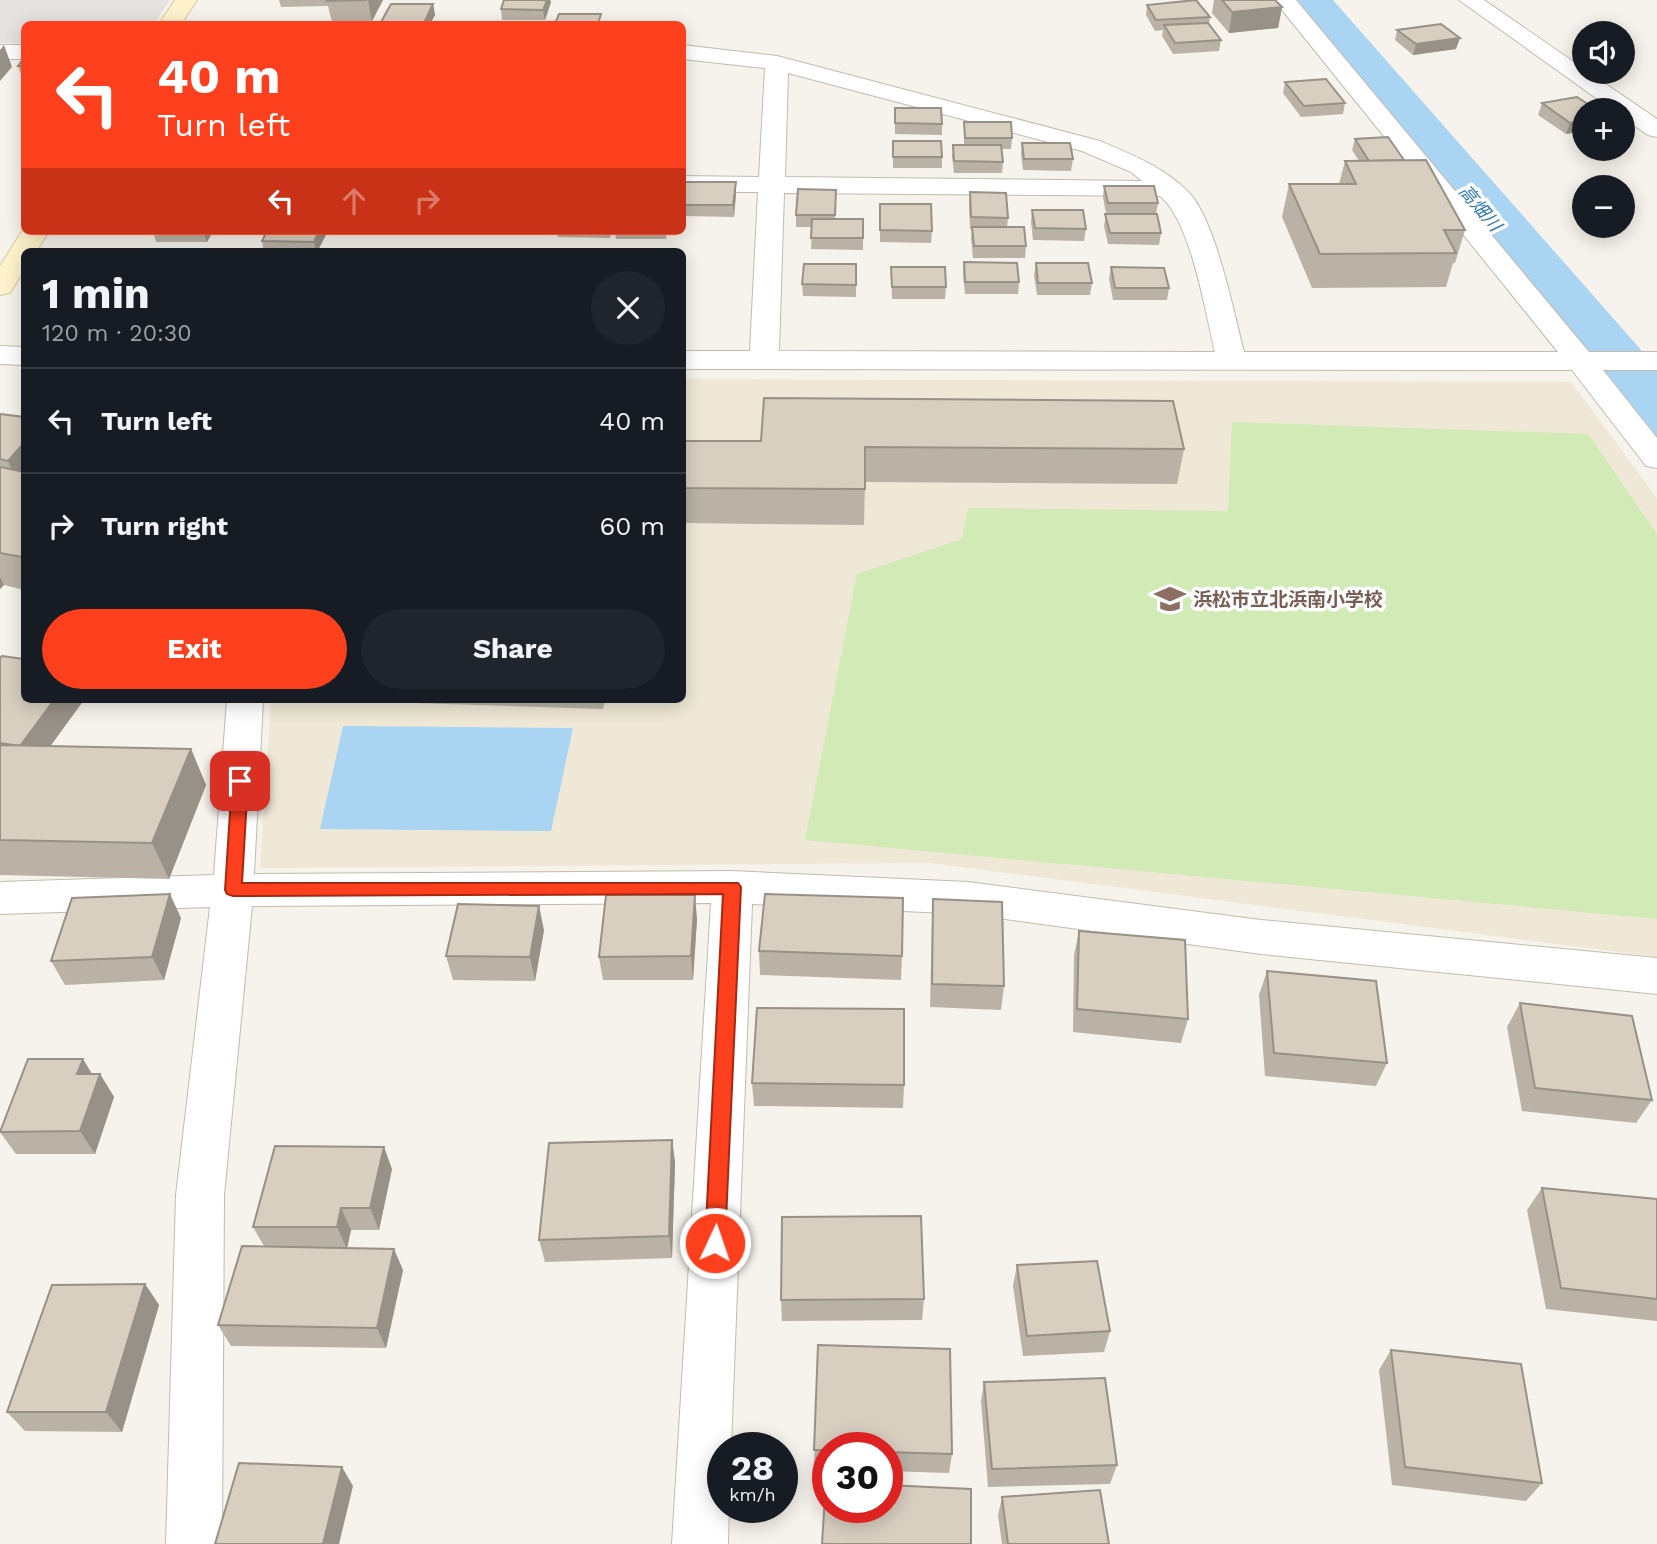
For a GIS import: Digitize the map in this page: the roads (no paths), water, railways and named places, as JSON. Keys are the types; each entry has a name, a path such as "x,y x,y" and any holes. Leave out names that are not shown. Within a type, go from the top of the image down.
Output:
{"street":[{"path":"172,21 186,0"},
{"path":"1285,0 1590,363 1657,459"},
{"path":"1470,0 1657,130"},
{"path":"0,52 21,52"},
{"path":"686,52 777,62 1091,146 1140,166 1181,200 1199,237 1233,360"},
{"path":"764,360 774,185 777,62"},
{"path":"686,184 1167,189"},
{"path":"0,287 21,254"},
{"path":"0,355 21,356"},
{"path":"686,360 1643,361"},
{"path":"194,1544 200,1195 233,890 245,703"},
{"path":"700,1544 732,887"},
{"path":"0,898 233,890 732,887 968,898 1261,937 1657,976"}],"water":[{"path":"343,726 573,728 551,831 320,829"}],"waterway":[{"name":"高畑川","path":"1304,0 1570,310 1657,416"}],"place":[{"name":"浜松市立北浜南小学校","path":"1170,599"}]}
